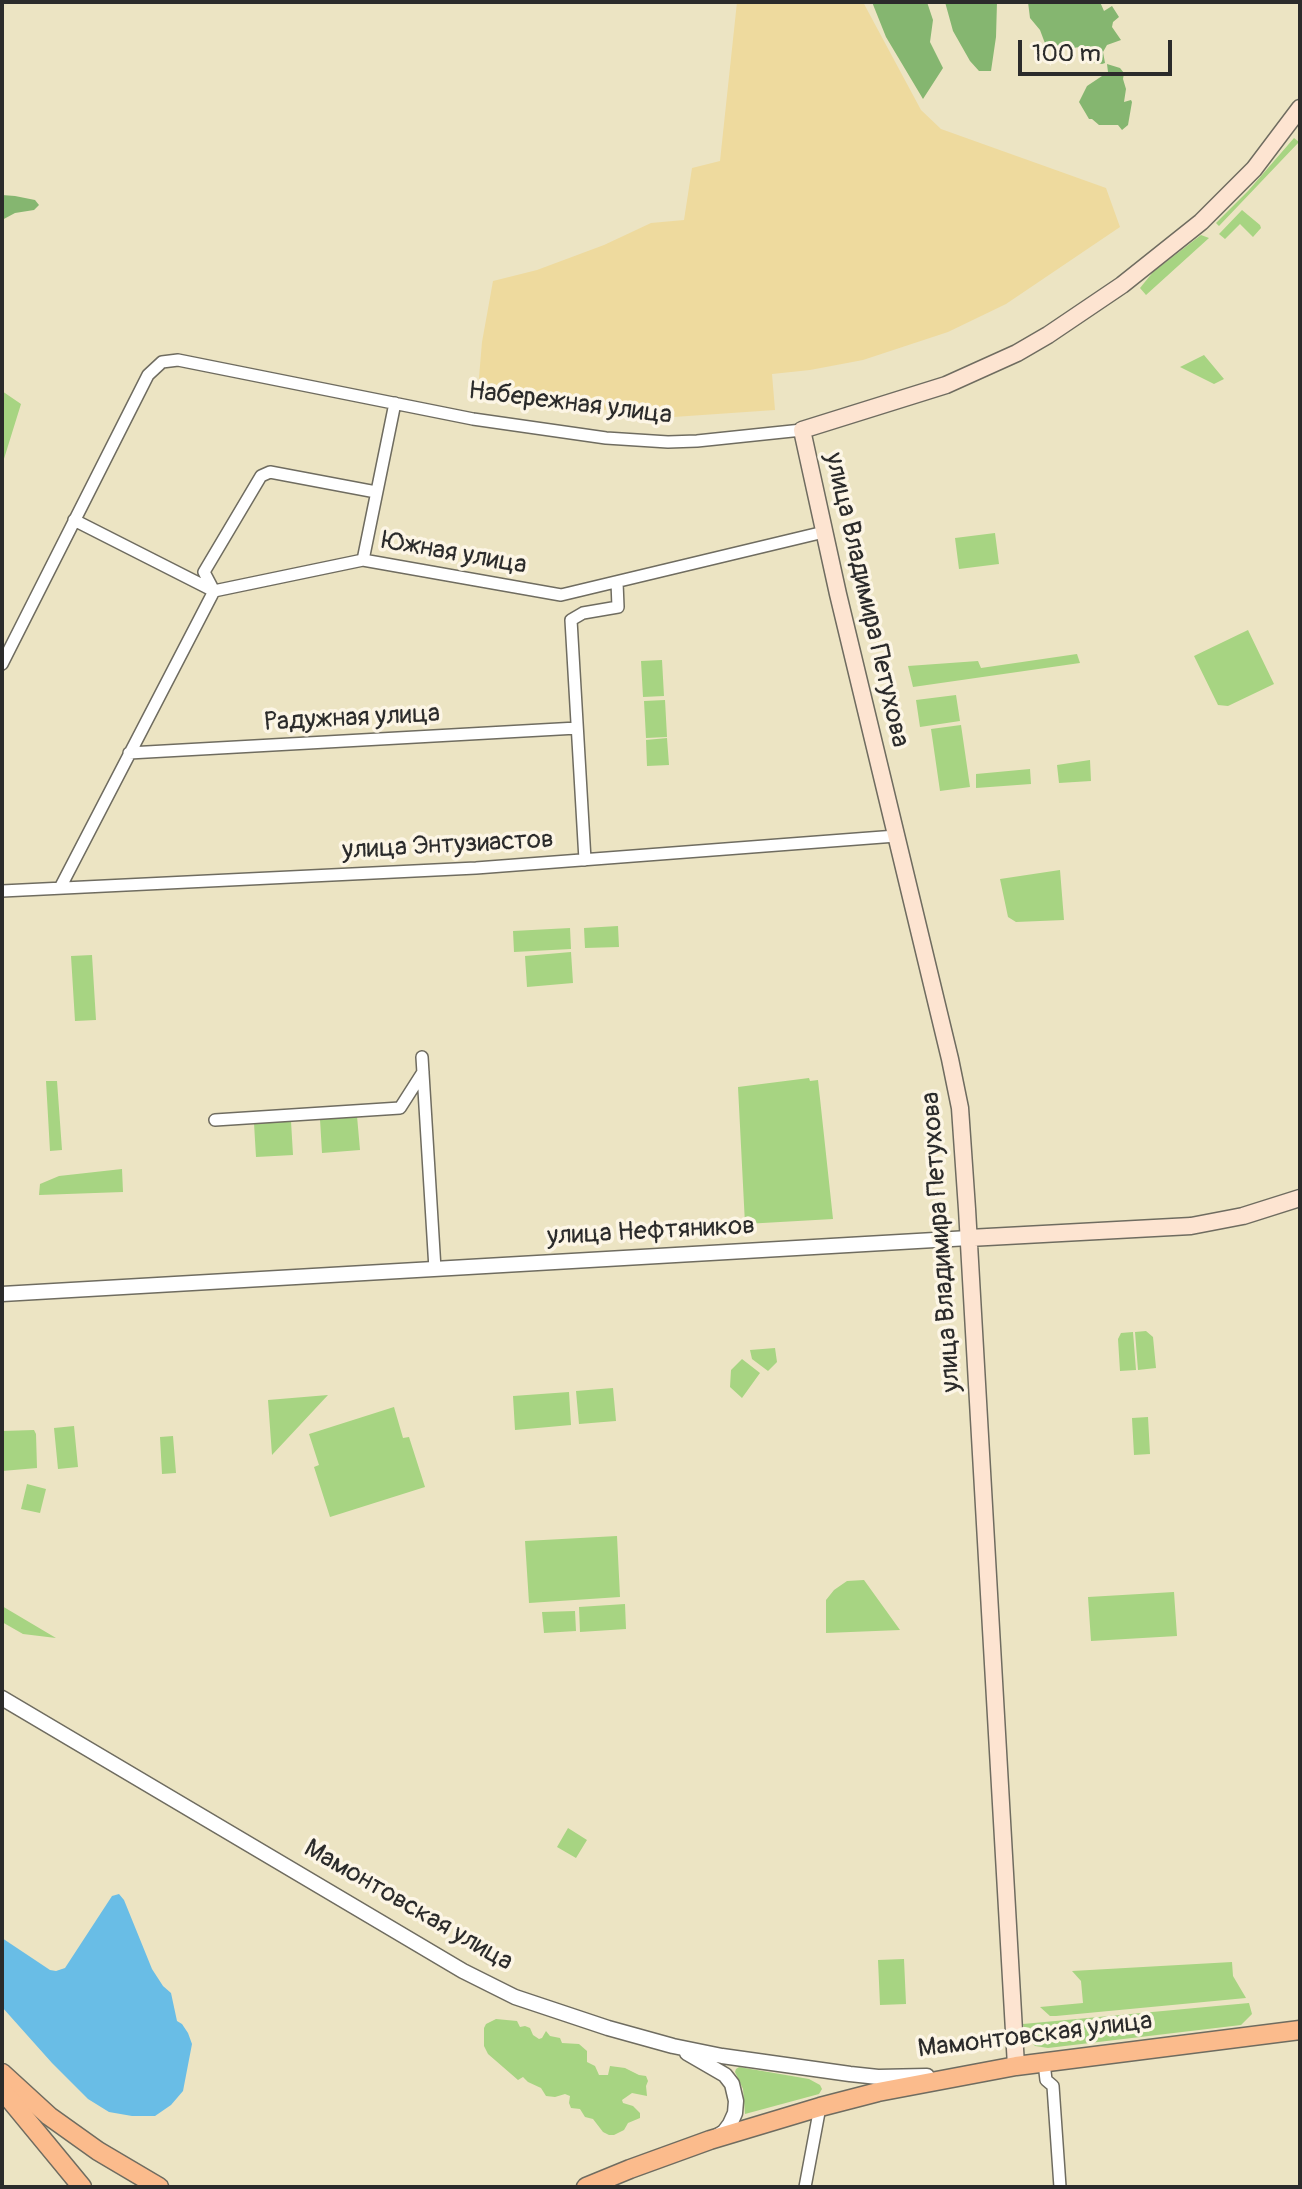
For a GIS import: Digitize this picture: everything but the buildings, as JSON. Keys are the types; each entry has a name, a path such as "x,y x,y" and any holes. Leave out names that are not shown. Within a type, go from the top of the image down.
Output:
{"main road":[{"name":"Набережная улица","path":"802,430 946,385 1017,353 1048,335 1122,285 1201,222 1254,169 1298,113"},
{"name":"улица Владимира Петухова","path":"802,430 956,1088 962,1129 1016,2066"},
{"name":"улица Нефтяников","path":"969,1238 1191,1226 1243,1216 1300,1198"},
{"name":"Мамонтовская улица","path":"967,2075 1300,2030"},
{"path":"2,2073 49,2116 98,2151 159,2187"},
{"path":"586,2187 710,2140 820,2107 967,2075"},
{"path":"2,2090 82,2187"},
{"path":"602,2187 630,2169"}],"street":[{"name":"Набережная улица","path":"74,520 148,375 162,362 178,360 523,428 637,441 712,440 802,430"},
{"path":"363,560 395,403"},
{"path":"214,591 204,572 261,476 270,472 376,492"},
{"path":"2,664 74,520 214,591"},
{"name":"Южная улица","path":"214,591 363,560 561,595 824,532"},
{"path":"585,860 571,620 583,613 618,607 617,582"},
{"path":"60,888 214,591"},
{"name":"Радужная улица","path":"129,753 577,728"},
{"name":"улица Энтузиастов","path":"2,891 463,869 896,836"},
{"path":"422,1057 435,1269"},
{"path":"215,1120 400,1108 423,1072"},
{"name":"улица Нефтяников","path":"2,1294 969,1238"},
{"name":"Мамонтовская улица","path":"2,1698 482,1981 515,1997 673,2046 722,2056 850,2074 892,2077 967,2075"},
{"path":"673,2046 715,2068 732,2084 735,2113 724,2132 710,2140"},
{"path":"1044,2063 1046,2080 1053,2086 1060,2187"},
{"path":"805,2187 820,2107"}],"green space":[{"path":"872,2 927,2 933,20 930,42 943,68 923,99 886,37"},
{"path":"945,2 997,2 991,71 979,71 970,61 953,31"},
{"path":"1028,2 1100,2 1104,11 1112,6 1119,17 1112,27 1121,40 1107,45 1103,52 1105,63 1102,64 1087,61 1089,50 1080,47 1058,50 1046,46 1040,30 1030,18"},
{"path":"1107,64 1120,68 1124,73 1124,102 1132,102 1128,125 1122,130 1118,125 1099,125 1089,119 1079,102 1087,86 1108,72"},
{"path":"1294,138 1299,142 1219,226 1216,223"},
{"path":"2,195 35,200 39,205 34,210 15,213 2,220"},
{"path":"1242,210 1261,228 1253,237 1240,224 1225,239 1219,234"},
{"path":"1201,235 1209,238 1146,295 1140,288 1153,272"},
{"path":"1204,355 1224,379 1214,384 1180,367"},
{"path":"2,391 21,404 3,462 2,461"},
{"path":"995,533 999,564 959,569 955,538"},
{"path":"1248,630 1274,684 1228,706 1218,705 1194,656"},
{"path":"1077,654 1080,663 913,687 908,666 978,661 981,668"},
{"path":"662,660 664,696 643,697 641,661"},
{"path":"956,695 960,721 920,727 916,700"},
{"path":"665,700 667,737 646,738 644,701"},
{"path":"961,725 970,787 940,791 931,729"},
{"path":"667,738 669,765 647,766 646,740"},
{"path":"1090,760 1091,781 1059,783 1057,765"},
{"path":"1030,769 1031,784 976,788 976,774"},
{"path":"1060,870 1064,920 1016,922 1008,917 1000,879"},
{"path":"618,926 619,947 585,948 584,928"},
{"path":"570,928 571,949 514,952 513,931"},
{"path":"571,952 573,983 527,987 525,956"},
{"path":"92,955 96,1020 75,1021 71,956"},
{"path":"809,1078 810,1081 818,1080 833,1219 745,1224 738,1087"},
{"path":"46,1081 57,1081 62,1150 50,1151"},
{"path":"357,1116 360,1150 322,1153 320,1119"},
{"path":"291,1121 293,1155 256,1157 254,1123"},
{"path":"122,1169 123,1192 39,1195 40,1184 59,1176"},
{"path":"1146,1331 1153,1337 1156,1368 1138,1370 1135,1332"},
{"path":"1133,1332 1136,1370 1120,1371 1118,1339 1121,1333"},
{"path":"775,1348 777,1362 768,1371 752,1359 750,1350"},
{"path":"742,1359 760,1373 742,1398 730,1387 731,1370"},
{"path":"613,1388 616,1421 579,1424 576,1391"},
{"path":"569,1392 571,1425 515,1430 513,1396"},
{"path":"328,1395 272,1455 268,1400"},
{"path":"394,1407 403,1438 409,1437 425,1487 330,1517 314,1467 319,1465 309,1434"},
{"path":"1148,1417 1150,1454 1134,1455 1132,1418"},
{"path":"74,1426 78,1467 58,1469 54,1428"},
{"path":"34,1430 37,1468 2,1471 2,1431"},
{"path":"173,1436 176,1473 162,1474 160,1437"},
{"path":"27,1484 46,1489 40,1513 21,1509"},
{"path":"617,1536 620,1597 529,1603 525,1541"},
{"path":"864,1580 900,1630 826,1633 826,1600 847,1581"},
{"path":"1174,1592 1177,1636 1091,1641 1088,1597"},
{"path":"625,1604 626,1629 580,1632 579,1607"},
{"path":"2,1606 56,1638 23,1634 2,1622"},
{"path":"575,1611 576,1631 544,1633 542,1612"},
{"path":"568,1828 587,1840 576,1858 557,1847"},
{"path":"904,1959 906,2004 880,2005 878,1960"},
{"path":"1232,1962 1233,1976 1246,1998 1056,2016 1050,2016 1040,2007 1083,2003 1081,1981 1072,1971"},
{"path":"1249,2003 1252,2014 1241,2025 1048,2048 1035,2046 1023,2024"},
{"path":"496,2019 517,2021 520,2027 530,2028 539,2039 546,2031 550,2036 560,2038 562,2043 579,2044 587,2051 587,2062 595,2066 599,2075 608,2075 610,2066 646,2076 647,2096 632,2093 622,2100 640,2113 640,2118 628,2123 624,2130 609,2135 593,2119 585,2117 580,2109 571,2108 570,2096 546,2096 541,2088 523,2077 518,2080 488,2054 484,2046 484,2028"},
{"path":"739,2067 809,2079 822,2089 819,2094 745,2114 743,2089 735,2072"}],"sand":[{"path":"737,2 863,2 921,110 941,129 1106,188 1120,227 1006,304 948,332 863,360 772,374 775,410 659,418 478,389 482,342 493,281 537,270 604,245 651,223 684,220 692,168 720,161"}],"water":[{"path":"119,1894 152,1969 171,1993 177,2021 188,2033 192,2044 183,2091 171,2105 155,2116 109,2112 88,2099 2,2007 2,1938 50,1970 65,1968 112,1896"}]}
